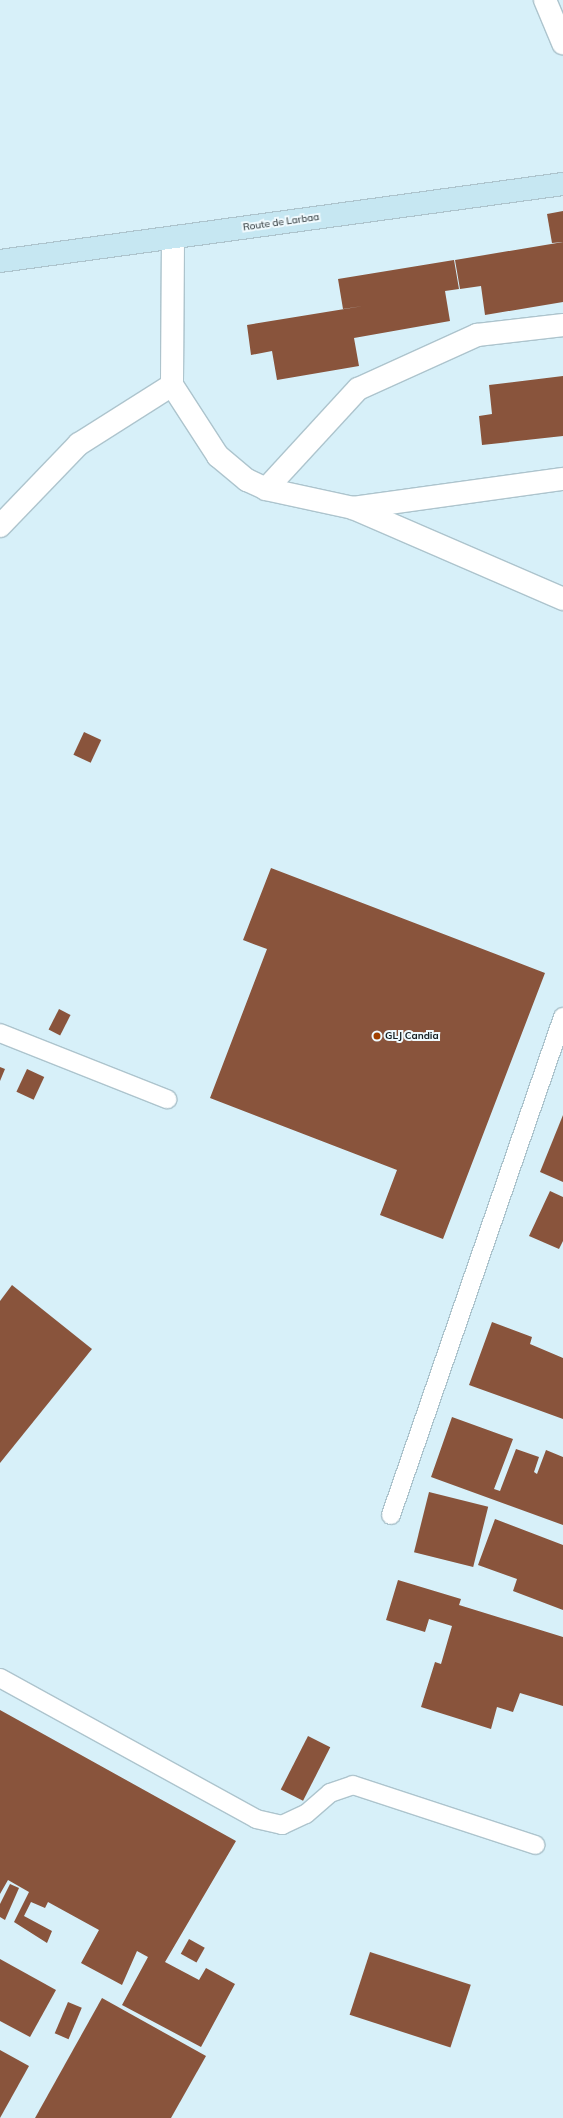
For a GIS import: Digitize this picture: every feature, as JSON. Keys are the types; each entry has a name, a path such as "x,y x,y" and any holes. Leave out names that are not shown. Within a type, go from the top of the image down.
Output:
{"main road":[{"name":"Route de Larbaa","path":"0,261 173,239 563,184"}],"street":[{"path":"545,0 563,43"},
{"path":"173,239 172,386 218,456 247,480 266,489 353,508 563,599"},
{"path":"266,489 358,389 477,335 563,325"},
{"path":"0,526 79,444 172,386"},
{"path":"353,508 563,479"}],"lane":[{"path":"391,1515 563,1017"},
{"path":"0,1034 167,1098"},
{"path":"0,1678 256,1819 282,1824 306,1814 330,1793 353,1785 535,1845"}],"building":[{"path":"563,211 563,242 552,243 547,214"},
{"path":"563,242 563,302 485,315 481,286 460,289 455,260"},
{"path":"454,260 459,289 445,291 450,321 354,338 359,366 277,380 272,351 251,355 247,325 363,306 343,309 338,279"},
{"path":"563,376 563,436 482,445 479,416 492,414 489,385"},
{"path":"84,732 101,740 91,763 73,755"},
{"name":"GLJ Candia","path":"271,868 545,973 443,1239 380,1215 397,1170 210,1098 267,949 243,940"},
{"path":"59,1009 71,1015 60,1035 49,1029"},
{"path":"0,1067 5,1069 0,1081"},
{"path":"27,1069 44,1077 34,1100 16,1092"},
{"path":"563,1115 563,1182 540,1172"},
{"path":"550,1191 563,1197 563,1241 559,1249 529,1236"},
{"path":"12,1285 92,1349 0,1463 0,1301"},
{"path":"492,1322 532,1337 530,1344 563,1358 563,1419 469,1385"},
{"path":"452,1417 513,1439 494,1489 500,1491 516,1449 539,1457 534,1472 537,1474 546,1450 563,1457 563,1525 431,1477"},
{"path":"429,1492 488,1507 473,1567 414,1552"},
{"path":"495,1519 563,1545 563,1610 513,1591 517,1579 478,1565"},
{"path":"398,1580 461,1599 459,1605 563,1637 563,1706 520,1693 513,1712 497,1707 491,1729 421,1707 435,1662 441,1664 452,1626 429,1619 425,1632 386,1620"},
{"path":"0,1710 236,1841 165,1962 199,1980 206,1968 235,1984 201,2047 122,2005 148,1957 137,1951 122,1985 81,1963 99,1930 48,1902 45,1908 31,1902 24,1916 52,1931 47,1943 14,1922 29,1892 8,1880 0,1894"},
{"path":"308,1736 330,1747 303,1801 281,1789"},
{"path":"10,1884 19,1888 5,1920 0,1917 0,1904"},
{"path":"189,1939 205,1948 197,1963 181,1954"},
{"path":"370,1952 471,1985 450,2048 350,2015"},
{"path":"0,1959 56,1990 30,2037 0,2021"},
{"path":"102,1998 206,2056 171,2118 35,2118"},
{"path":"68,2002 82,2008 69,2039 55,2033"},
{"path":"0,2050 29,2066 0,2118"}],"place":[{"name":"GLJ Candia","path":"377,1036"}]}
